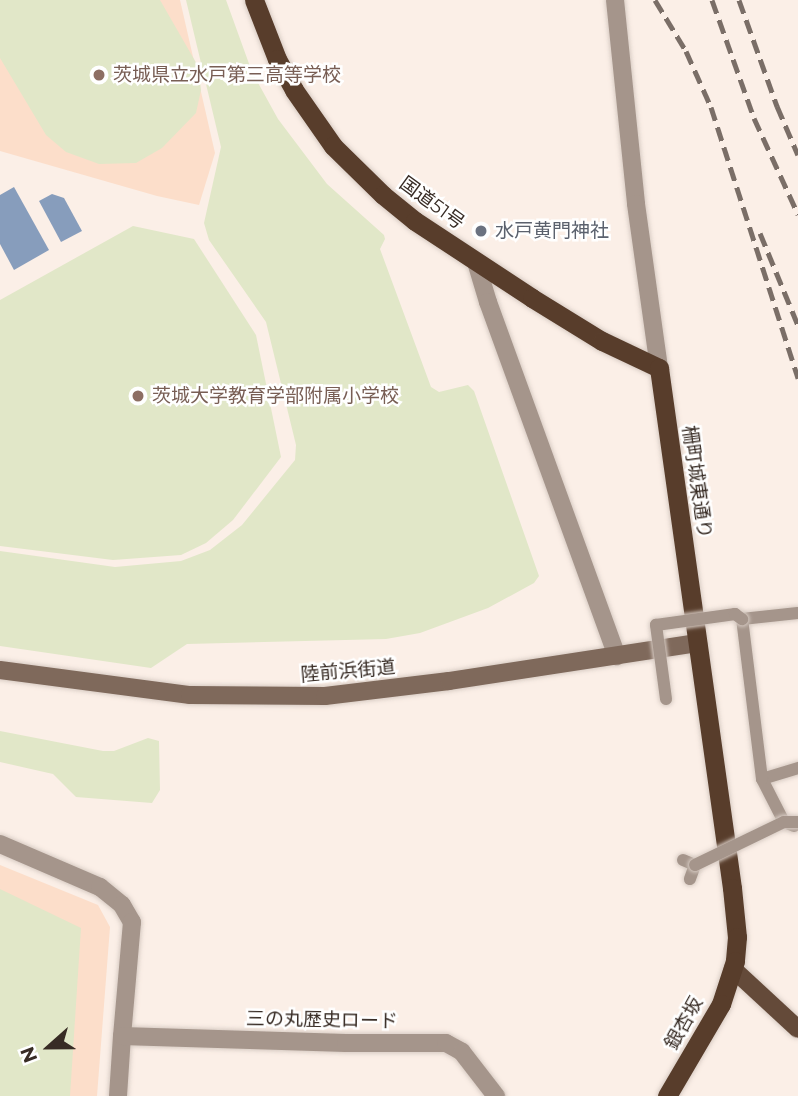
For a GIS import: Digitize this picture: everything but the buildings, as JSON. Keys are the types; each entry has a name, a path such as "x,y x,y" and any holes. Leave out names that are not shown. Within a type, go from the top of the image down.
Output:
{"highway":[{"name":"国道51号","path":"254,0 277,59 294,90 333,146 383,195 476,262 602,341 659,368"},
{"name":"柵町城東通り","path":"659,368 736,916 733,969"},
{"name":"銀杏坂","path":"667,1096 721,1004 733,969"}],"main road":[{"name":"陸前浜街道","path":"0,670 190,695 325,696 383,690 698,643"},
{"path":"733,969 798,1030"}],"street":[{"name":"柵町城東通り","path":"615,0 636,204 659,368"},
{"path":"476,262 617,656"},
{"path":"666,699 656,625 719,611 742,619 798,613"},
{"path":"742,619 762,779 784,822 798,828"},
{"path":"762,779 798,768"},
{"path":"690,879 689,863 784,822 798,822"},
{"path":"0,844 100,887 122,905 132,922 118,1096"},
{"name":"三の丸歴史ロード","path":"122,1036 346,1043 446,1043 462,1052 496,1096"}],"shaded area":[{"name":"茨城県立水戸第三高等学校","path":"0,0 180,0 215,153 199,205 157,196 0,151"},
{"path":"0,865 98,905 110,927 97,1096 0,1096"}],"green space":[{"name":"茨城県立水戸第三高等学校","path":"0,0 160,0 198,66 201,90 196,113 162,148 136,163 99,164 66,152 46,135 0,58"},
{"path":"186,0 226,0 252,72 278,119 327,184 384,235 380,249 431,387 439,392 468,385 474,391 539,576 534,583 488,608 420,633 386,639 187,644 151,668 0,646 0,551 115,567 181,561 210,550 242,525 295,460 296,445 266,322 209,240 204,223 221,147"},
{"name":"茨城大学教育学部附属小学校","path":"133,226 194,239 256,335 281,457 233,520 206,543 181,555 113,560 0,546 0,300"},
{"path":"0,731 103,751 114,751 148,738 159,741 160,790 152,803 76,797 53,774 0,762"},
{"path":"0,889 81,928 70,1096 0,1096"}],"water":[{"path":"14,187 49,250 14,270 0,244 0,195"},
{"path":"52,194 64,198 82,231 61,242 39,201"}],"railway":[{"path":"655,0 686,51 711,107 798,378"},
{"path":"712,0 754,118 798,214"},
{"path":"739,0 777,106 798,155"},
{"path":"760,233 798,325"}],"place":[{"name":"茨城県立水戸第三高等学校","path":"99,75"},
{"name":"水戸黄門神社","path":"481,231"},
{"name":"茨城大学教育学部附属小学校","path":"138,396"}]}
